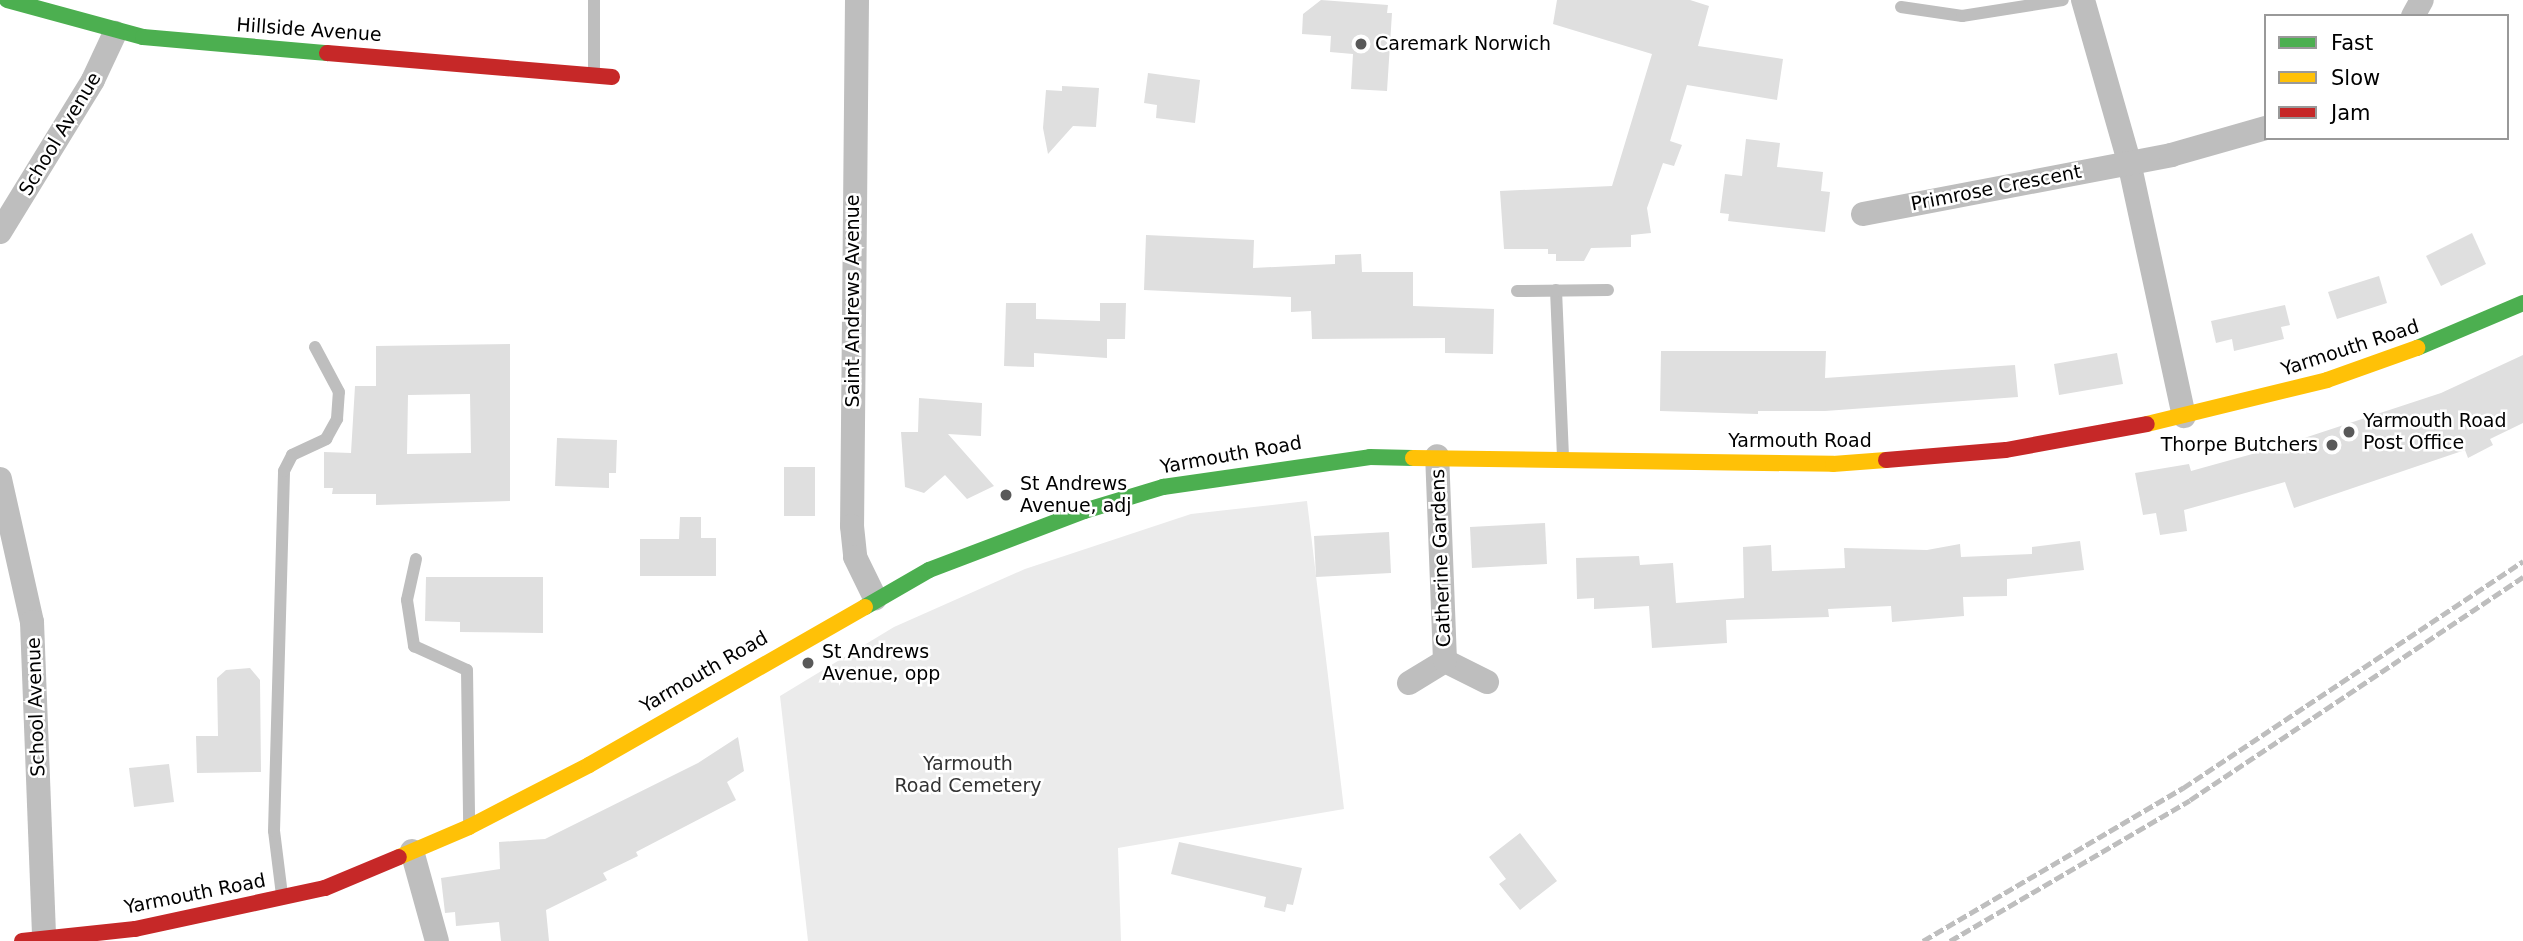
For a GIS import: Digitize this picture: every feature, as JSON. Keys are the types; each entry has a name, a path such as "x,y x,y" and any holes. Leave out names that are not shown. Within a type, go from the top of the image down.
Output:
{"main road":[{"name":"Hillside Avenue","path":"7,0 49,7 115,33 612,77"},
{"name":"Yarmouth Road","path":"33,940 135,929 325,888 469,827 589,765 875,598 991,545 1163,487 1319,462 1437,456 1833,464 1918,460 2006,450 2184,416 2384,362 2523,303"}],"street":[{"name":"Saint Andrews Avenue","path":"858,0 852,526 855,557 875,598"},
{"path":"2083,0 2129,162 2184,416"},
{"name":"School Avenue","path":"0,232 93,80 115,33"},
{"name":"Primrose Crescent","path":"1863,214 2217,144 2264,129"},
{"name":"Catherine Gardens","path":"1437,456 1446,661"},
{"name":"School Avenue","path":"0,479 27,593 36,657 33,940"},
{"name":"Catherine Gardens","path":"1446,661 1488,682"},
{"name":"Catherine Gardens","path":"1409,683 1446,661"},
{"path":"412,851 437,941"}],"lane":[{"path":"594,0 594,75"},
{"path":"1900,6 1962,16 2063,0"},
{"path":"1517,290 1608,290"},
{"path":"1556,290 1563,458"},
{"path":"282,898 274,831 284,471 292,455 327,439 337,419 339,392 315,347"},
{"path":"416,559 407,600 414,646 467,670 469,827"}],"green space":[{"name":"Yarmouth Road Cemetery","path":"1307,501 1344,809 1118,848 1121,941 808,941 780,696 894,627 1025,569 1191,514"}],"building":[{"name":"Caremark Norwich","path":"1321,0 1388,5 1387,13 1392,13 1387,91 1351,89 1353,54 1330,52 1331,36 1302,34 1303,14"},
{"path":"1557,0 1690,0 1709,6 1698,46 1783,59 1777,100 1687,85 1670,141 1682,145 1674,166 1663,163 1647,208 1651,233 1631,235 1631,247 1591,248 1584,261 1556,261 1556,254 1548,254 1548,249 1504,249 1500,191 1612,186 1652,54 1553,24"},
{"path":"1148,73 1200,80 1195,123 1156,118 1157,105 1144,103"},
{"path":"1062,86 1099,88 1096,127 1073,126 1048,154 1043,128 1046,90 1062,91"},
{"path":"1746,139 1780,143 1777,167 1823,172 1821,191 1830,192 1825,232 1728,221 1729,214 1720,213 1725,174 1742,176"},
{"path":"2472,233 2486,264 2441,286 2426,256"},
{"path":"1146,235 1254,240 1253,268 1335,264 1335,255 1361,254 1362,272 1413,272 1413,306 1494,309 1493,354 1445,353 1445,338 1312,339 1311,311 1291,312 1291,297 1144,290"},
{"path":"2379,276 2387,303 2337,319 2328,292"},
{"path":"1006,303 1036,303 1036,319 1100,321 1100,303 1126,303 1125,339 1107,339 1107,358 1034,353 1034,367 1004,366"},
{"path":"2285,305 2290,325 2281,327 2284,339 2234,351 2232,339 2216,343 2211,321"},
{"path":"510,344 510,501 376,505 376,494 332,494 333,488 324,488 324,452 351,453 355,386 376,386 376,346","holes":["470,394 471,453 407,454 408,395"]},
{"path":"1661,351 1826,351 1825,378 2015,365 2018,397 1825,411 1758,411 1758,414 1660,411"},
{"path":"2117,353 2123,384 2059,395 2054,364"},
{"path":"2523,355 2523,423 2490,439 2493,445 2468,458 2465,450 2294,508 2285,482 2184,510 2187,531 2160,535 2156,513 2143,515 2135,473 2189,464 2191,471 2274,448 2441,393"},
{"path":"919,398 982,403 981,436 948,434 994,486 967,499 945,475 924,493 905,487 901,432 918,432"},
{"path":"557,438 617,440 616,473 609,473 609,488 555,486"},
{"path":"784,467 815,467 815,516 784,516"},
{"path":"680,517 701,517 701,538 716,538 716,576 640,576 640,539 679,539"},
{"path":"1545,523 1547,564 1472,568 1470,527"},
{"path":"1389,532 1391,573 1316,577 1314,536"},
{"path":"2080,541 2084,570 2007,579 2007,596 1963,597 1964,616 1892,622 1891,606 1828,609 1829,617 1726,620 1727,643 1652,648 1649,606 1594,609 1594,598 1577,599 1576,558 1639,556 1640,565 1673,563 1676,603 1744,598 1743,547 1771,545 1772,571 1845,568 1844,548 1927,550 1960,544 1961,557 2032,554 2032,547"},
{"path":"426,577 543,577 543,633 460,632 460,622 425,621"},
{"path":"250,668 260,680 261,772 197,773 196,736 218,736 217,678 226,670"},
{"path":"738,737 744,771 727,782 736,800 636,852 638,856 603,873 607,880 546,910 549,941 501,941 499,922 456,926 455,912 445,913 441,878 500,869 499,842 545,839 698,763"},
{"path":"169,764 174,802 134,807 129,768"},
{"path":"1520,833 1557,881 1520,910 1499,884 1506,879 1489,857"},
{"path":"1179,842 1302,868 1293,905 1287,904 1285,912 1264,907 1266,897 1171,874"}],"railway":[{"path":"1923,941 2183,788 2523,561"},
{"path":"1950,941 2190,800 2523,577"}],"traffic: fast":[{"path":"7,0 143,37 327,53"},
{"path":"2417,348 2523,303"},
{"path":"865,607 929,570 1084,511 1163,487 1370,457 1413,458"}],"traffic: slow":[{"path":"2147,424 2327,380 2417,348"},
{"path":"1413,458 1833,464 1886,460"},
{"path":"399,857 469,827 589,765 865,607"}],"traffic: jam":[{"path":"327,53 612,77"},
{"path":"1886,460 2006,450 2147,424"},
{"path":"22,941 135,929 325,888 399,857"}],"place":[{"name":"Caremark Norwich","path":"1361,44"},
{"name":"Yarmouth Road Post Office","path":"2349,432"},
{"name":"Thorpe Butchers","path":"2332,445"},
{"name":"St Andrews Avenue, adj","path":"1006,495"},
{"name":"St Andrews Avenue, opp","path":"808,663"}]}
